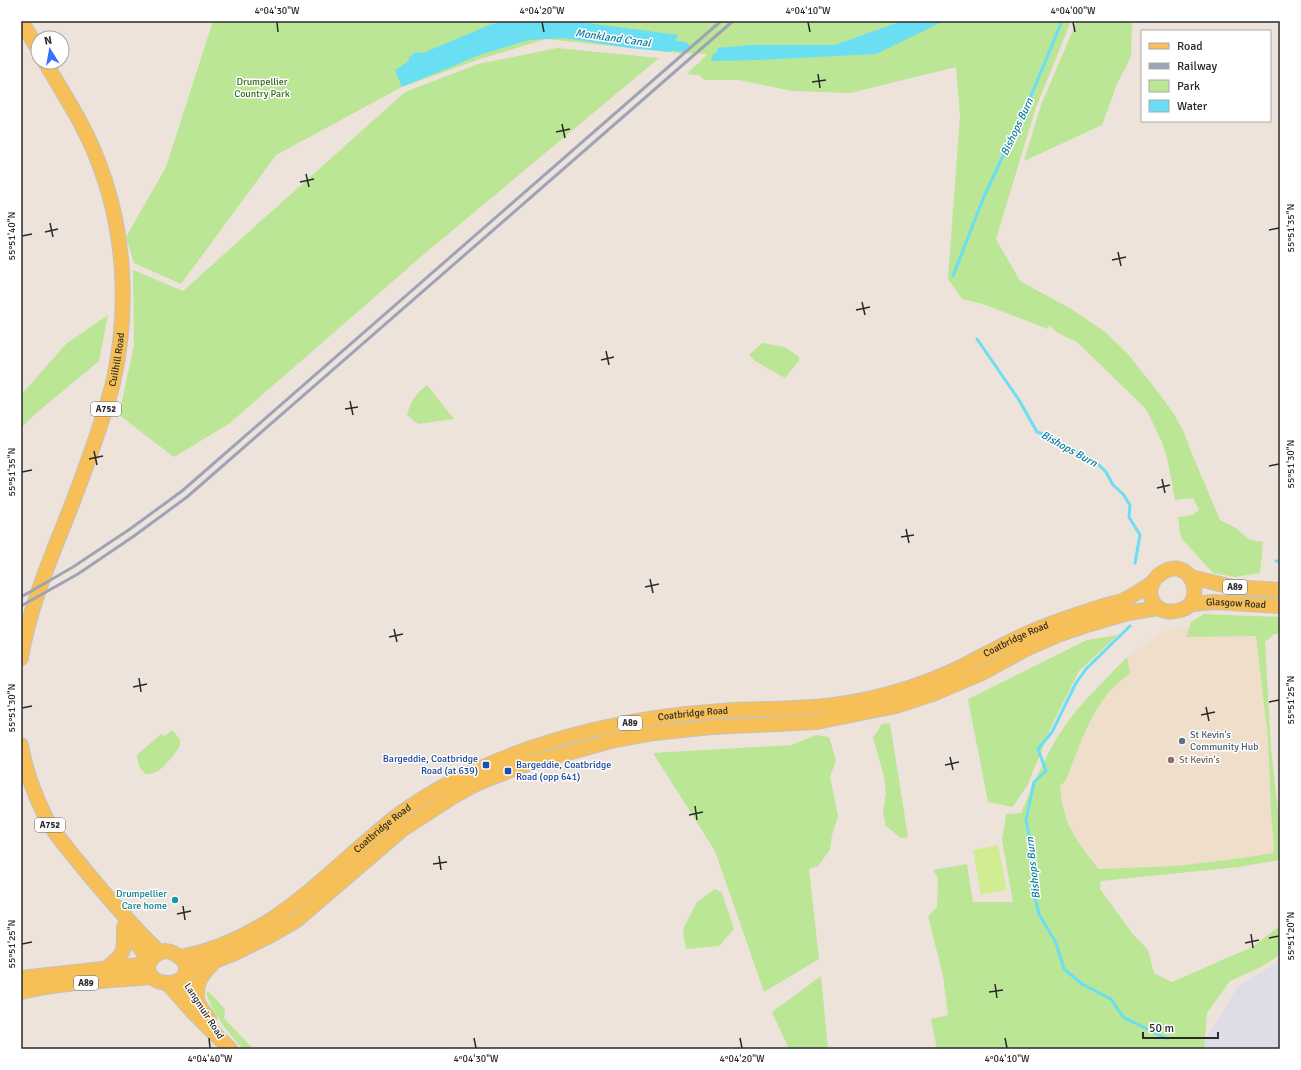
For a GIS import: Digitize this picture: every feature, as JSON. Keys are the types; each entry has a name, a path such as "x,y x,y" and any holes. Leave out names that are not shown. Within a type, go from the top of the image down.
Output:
{"main road":[{"path":"21,21 30,36"},
{"name":"Cuilhill Road","path":"21,658 27,630 39,592 103,417 113,382 119,348 122,312 121,263 117,230 104,177 87,136 50,70"},
{"name":"Coatbridge Road","path":"181,957 196,954 234,940 269,921 402,813 447,784 495,761 527,748 622,724 664,717 723,711 807,708 836,705 895,692 921,684 959,668 1014,639 1048,624 1124,600 1151,584 1155,577 1162,572 1170,569 1179,569 1191,577"},
{"path":"1191,577 1196,592 1192,604"},
{"name":"Glasgow Road","path":"1191,577 1232,587 1280,590"},
{"path":"1151,584 1150,592 1153,602 1158,608"},
{"name":"Glasgow Road","path":"1192,604 1214,602 1280,606"},
{"name":"Coatbridge Road","path":"184,975 255,944 297,920 409,825 454,796 521,766 611,741 654,733 712,727 817,722 896,706 933,694 975,676 1058,635 1087,625 1128,613 1158,608 1166,612 1174,612 1192,604"},
{"name":"A752","path":"21,745 32,785 44,815 59,837 103,892 132,925 152,964"},
{"name":"A752","path":"103,892 124,928 152,964"},
{"path":"107,968 118,959 123,951 124,928"},
{"path":"165,951 172,952 181,957 184,963 184,975 176,983 161,982 152,964 165,951"},
{"path":"198,1003 196,990 202,974 215,961"},
{"name":"A89","path":"21,978 152,964"},
{"name":"A89","path":"21,992 33,989 83,983 152,964"},
{"name":"Langmuir Road","path":"184,975 188,989 228,1046"},
{"name":"Langmuir Road","path":"167,983 192,1012 228,1046"}],"shaded area":[{"name":"St Kevin's","path":"1189,627 1186,637 1256,636 1268,739 1274,847 1273,853 1175,866 1099,869 1074,836 1063,808 1060,786 1064,781 1086,730 1098,707 1110,691 1130,673 1127,657 1167,629"},
{"path":"1280,961 1280,1049 1199,1049 1239,985"}],"green space":[{"name":"Drumpellier Country Park","path":"213,21 1071,21 1035,110 996,239 1020,281 1073,310 1105,332 1127,353 1155,388 1174,414 1184,432 1220,520 1234,527 1250,540 1263,542 1260,573 1235,577 1213,573 1181,538 1178,517 1193,515 1199,510 1193,498 1175,500 1168,462 1162,442 1146,409 1077,342 1058,333 1049,325 1048,329 983,304 962,299 948,279 960,116 956,67 850,93 792,91 739,80 704,80 699,75 687,74 707,54 679,53 546,39 477,60 402,87 276,155 181,284 134,263 126,237 166,167"},
{"path":"1077,21 1132,21 1131,57 1117,84 1102,125 1024,161 1041,105"},
{"path":"557,48 659,58 423,255 230,423 174,457 119,415 134,345 133,270 183,291 405,92 478,64"},
{"path":"108,315 99,361 34,415 21,428 21,395 66,344"},
{"path":"762,343 785,347 799,357 799,361 785,378 755,361 749,355"},
{"path":"427,385 454,419 418,424 407,415 414,398"},
{"path":"1204,614 1280,617 1280,634 1274,634 1265,642 1271,749 1280,828 1280,860 1239,867 1101,881 1100,889 1132,933 1148,950 1154,973 1172,982 1252,947 1280,926 1280,955 1261,967 1230,981 1207,1013 1204,1049 937,1049 931,1019 948,1015 943,976 928,916 937,907 938,878 933,870 967,864 973,902 1013,902 1002,840 1006,814 1021,813 1045,760 1067,723 1088,697 1127,657 1130,673 1116,684 1095,712 1084,734 1066,780 1060,786 1065,816 1077,840 1088,855 1099,869 1175,866 1273,853 1274,847 1268,739 1256,636 1186,637 1191,622"},
{"path":"1118,635 1079,671 1052,725 1028,784 1013,807 988,802 968,699 1087,640"},
{"path":"890,723 908,837 901,838 886,826 883,812 886,793 884,776 873,738 882,724"},
{"path":"172,730 180,739 180,746 170,760 157,772 146,774 139,766 137,755 161,734 165,736"},
{"path":"816,735 829,737 836,760 830,777 838,816 832,835 830,850 818,866 809,869 819,959 764,992 715,851 653,753 792,745"},
{"path":"998,845 1007,890 981,895 973,850"},
{"path":"715,889 722,893 734,929 719,946 686,949 683,931 685,925 697,902"},
{"path":"821,976 828,1049 789,1049 772,1012"},
{"path":"208,991 225,1009 224,1018 253,1049 243,1049 227,1030 209,1001 206,993"}],"water":[{"path":"508,21 572,21 678,35 671,52 630,48 564,38 529,40 482,54 402,87 395,70 409,61 408,58 416,52 423,53 492,24"},
{"path":"902,21 944,21 876,54 711,61 712,56 717,52 718,48 753,45 835,45"}],"waterway":[{"name":"Bishops Burn","path":"953,276 983,199 1033,91 1062,21"},
{"name":"Monkland Canal","path":"662,44 684,47"},
{"name":"Bishops Burn","path":"977,339 1019,400 1037,432 1054,438 1070,450 1083,454 1097,463 1106,472 1113,485 1123,494 1130,505 1129,517 1140,535 1135,563"},
{"name":"Bishops Burn","path":"1130,626 1086,669 1076,683 1052,732 1038,749 1046,771 1034,782 1026,820 1032,851 1034,894 1039,914 1056,943 1064,969 1082,984 1111,999 1123,1017 1167,1039"}],"railway":[{"path":"21,597 73,567 130,529 182,491 721,21"},
{"path":"21,606 78,574 134,536 187,497 733,21"}],"place":[{"name":"St Kevin's Community Hub","path":"1182,741"},
{"name":"St Kevin's","path":"1171,760"},
{"name":"Bargeddie, Coatbridge Road (at 639)","path":"486,765"},
{"name":"Bargeddie, Coatbridge Road (opp 641)","path":"508,771"},
{"name":"Drumpellier Care home","path":"175,900"}]}
